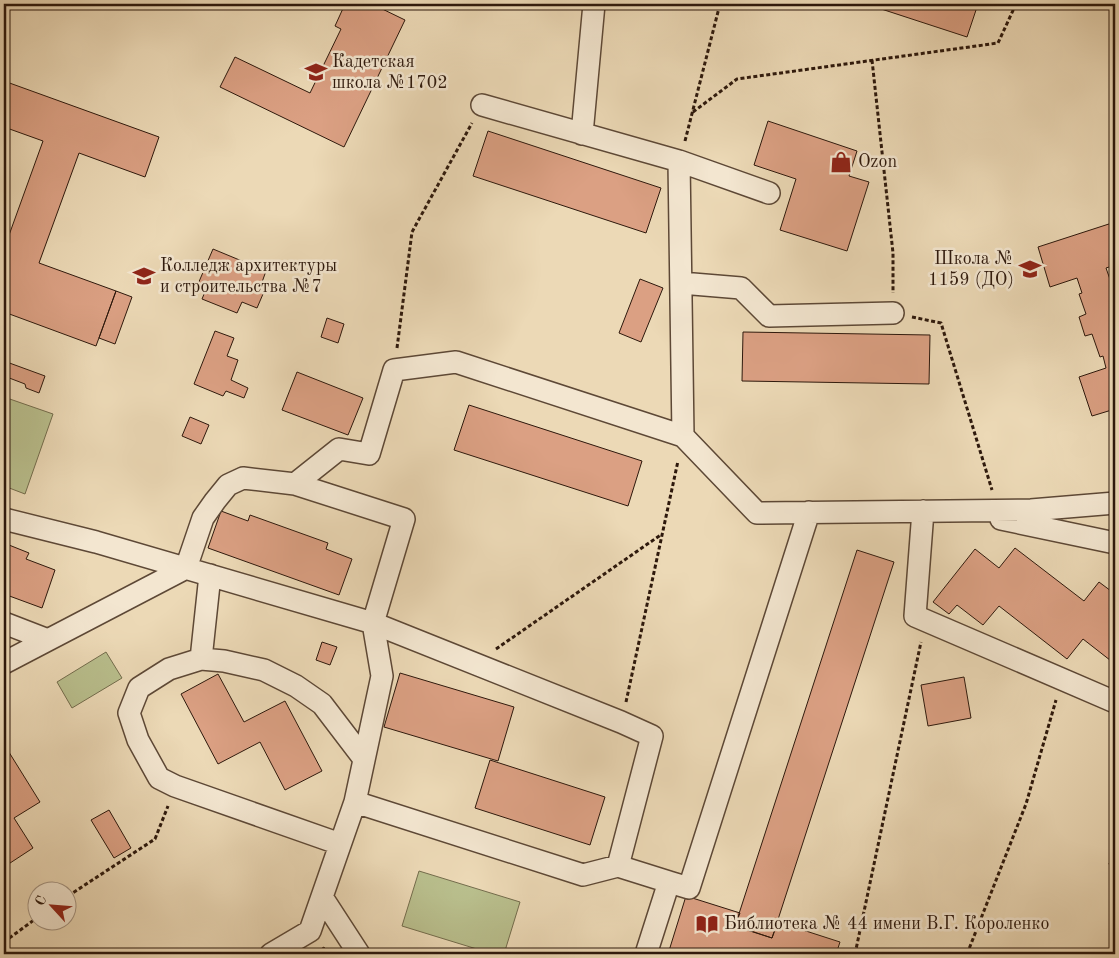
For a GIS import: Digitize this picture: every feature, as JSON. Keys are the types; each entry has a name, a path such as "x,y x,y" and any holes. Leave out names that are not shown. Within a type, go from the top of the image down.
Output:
{"lane":[{"path":"582,134 594,4"},
{"path":"482,105 680,161 769,193"},
{"path":"680,161 683,436"},
{"path":"681,283 741,288 768,316 893,313"},
{"path":"295,484 338,449 369,454 394,370 456,362 683,436 757,512 1031,510 1115,503"},
{"path":"4,663 186,568 203,518 228,485 243,478 295,484 404,519 374,623 382,676 355,802 310,931 271,954"},
{"path":"962,510 1115,543"},
{"path":"923,511 915,616 1115,702"},
{"path":"355,802 583,875 618,866 689,888 809,512"},
{"path":"4,518 96,542 374,623 652,736 618,866"},
{"path":"202,659 210,576"},
{"path":"4,623 48,640"},
{"path":"340,844 175,786 159,778 138,740 129,713 139,688 169,669 202,659 224,661 264,670 296,686 322,704 364,759"},
{"path":"646,954 669,882"},
{"path":"322,897 359,954"}],"path":[{"path":"680,161 720,4"},
{"path":"692,112 738,78 998,43 1016,4"},
{"path":"872,60 893,252 893,313 941,323 999,510"},
{"path":"394,370 412,232 482,105"},
{"path":"621,722 683,436"},
{"path":"474,664 662,534"},
{"path":"855,954 926,621"},
{"path":"967,954 1026,804 1062,679"},
{"path":"78,889 155,839 175,786"},
{"path":"4,942 28,924"}],"green space":[{"path":"4,397 53,414 25,494 4,486"},
{"path":"106,652 122,678 72,708 57,682"},
{"path":"419,871 520,902 504,954 493,954 402,926"}],"building":[{"path":"345,4 372,4 405,20 344,147 220,87 235,57 310,93 341,29 335,26"},
{"path":"866,4 978,4 967,37"},
{"path":"4,81 159,137 145,177 79,153 39,263 116,291 96,346 4,312 4,249 43,141 4,127"},
{"path":"768,121 857,151 849,176 869,182 847,251 780,230 796,179 754,165"},
{"path":"488,131 661,188 646,233 473,176"},
{"path":"1115,222 1115,265 1106,268 1112,285 1115,284 1115,409 1092,416 1079,377 1106,368 1103,356 1100,357 1092,334 1085,336 1079,317 1086,314 1079,294 1082,293 1077,278 1050,287 1038,247"},
{"path":"213,249 266,271 261,285 266,287 257,308 242,302 237,313 202,299 207,287 198,284"},
{"path":"640,279 663,288 641,342 619,333"},
{"path":"116,291 132,297 115,344 99,338"},
{"path":"327,318 344,324 338,343 321,337"},
{"path":"215,331 234,338 227,356 238,360 231,380 248,388 244,398 226,391 223,396 194,384"},
{"path":"743,332 930,335 929,384 742,381"},
{"path":"4,361 45,376 39,393 26,388 25,384 4,376"},
{"path":"297,372 363,398 348,435 282,410"},
{"path":"469,405 642,461 628,506 454,450"},
{"path":"190,417 209,425 201,444 182,436"},
{"path":"221,511 248,521 250,515 328,543 326,549 352,559 339,595 208,548"},
{"path":"4,543 29,553 26,559 55,570 42,608 4,594"},
{"path":"1015,548 1084,601 1099,582 1115,594 1115,664 1083,639 1067,659 999,606 983,625 957,605 949,614 933,602 975,549 999,568"},
{"path":"857,550 894,562 772,938 735,926"},
{"path":"322,642 337,647 330,665 316,660"},
{"path":"400,673 514,707 498,761 384,727"},
{"path":"218,674 244,722 285,701 322,771 285,790 260,742 218,764 181,694"},
{"path":"964,677 971,718 928,726 921,685"},
{"path":"7,749 40,802 14,818 33,848 4,867 4,751"},
{"path":"490,760 605,797 590,845 475,808"},
{"path":"109,810 131,848 114,858 91,820"},
{"path":"1115,861 1115,886 1109,863"},
{"name":"Библиотека № 44 имени В.Г. Короленко","path":"686,896 740,913 735,926 772,938 778,922 840,942 836,954 668,954"},
{"path":"324,947 328,954 312,954"}],"place":[{"name":"Кадетская школа №1702","path":"316,72"},
{"name":"Ozon","path":"841,162"},
{"name":"Школа № 1159 (ДО)","path":"1030,269"},
{"name":"Колледж архитектуры и строительства №7","path":"144,276"},
{"name":"Библиотека № 44 имени В.Г. Короленко","path":"707,924"}]}
